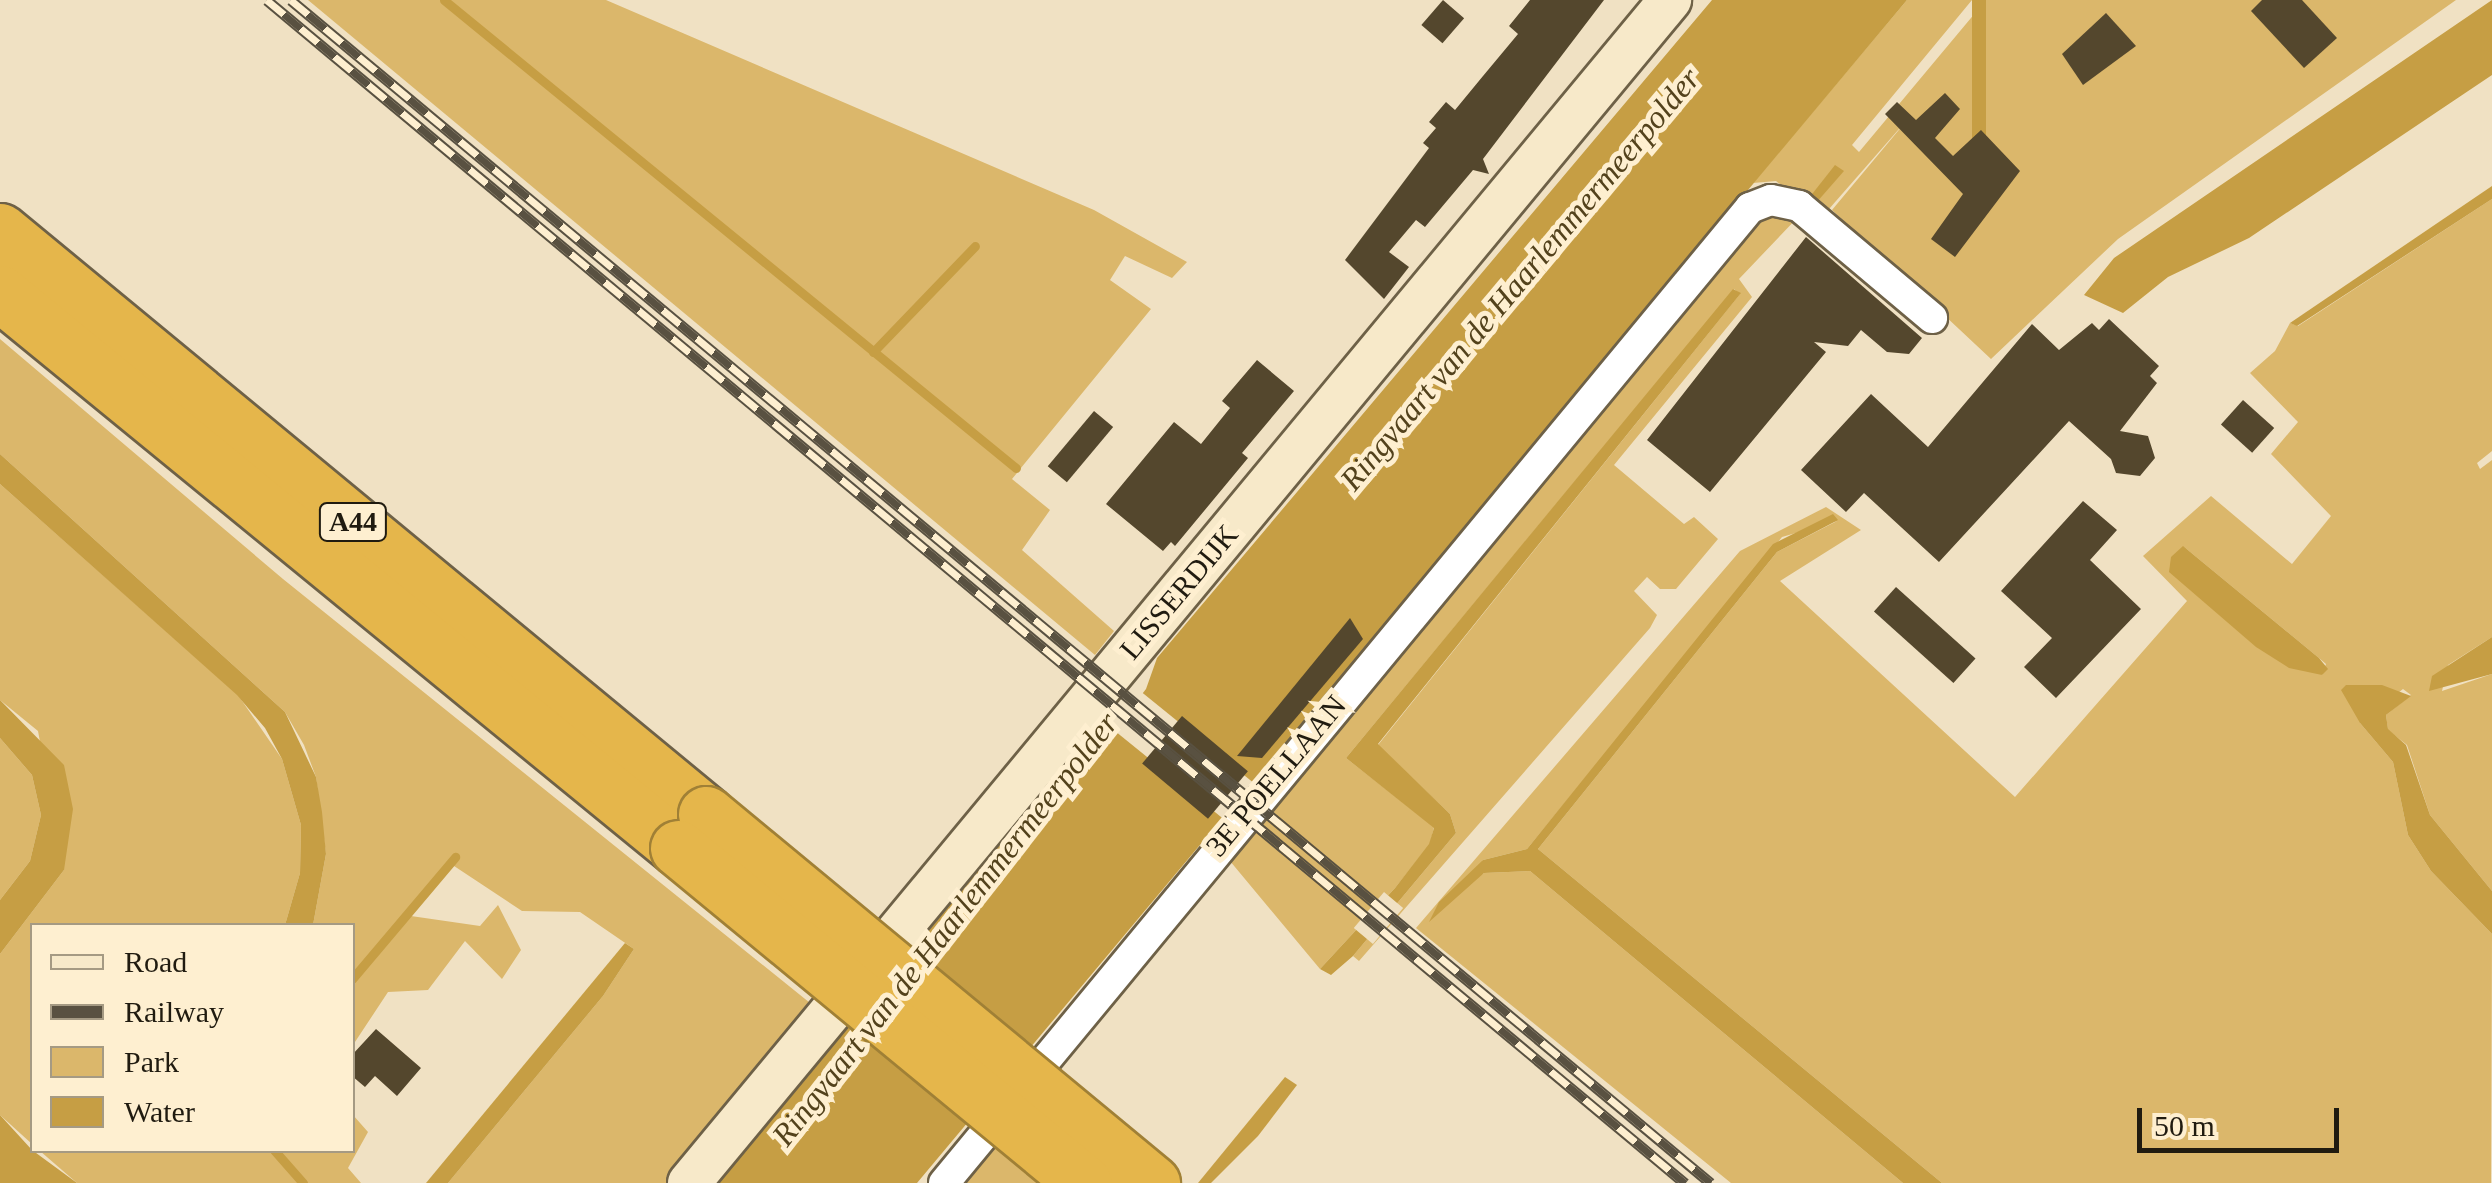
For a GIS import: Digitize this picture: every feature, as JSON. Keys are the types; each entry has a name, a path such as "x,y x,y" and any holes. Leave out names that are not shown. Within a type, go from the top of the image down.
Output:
{"highway":[{"name":"A44","path":"0,231 692,831 1084,1183"},
{"name":"A44","path":"0,292 1152,1183"}],"street":[{"name":"LISSERDIJK","path":"689,1183 1670,0"},
{"name":"3E POELLAAN","path":"947,1182 1750,208 1770,200 1799,206 1932,318"}],"green space":[{"path":"308,0 606,0 1094,210 1187,262 1172,278 1125,256 1110,280 1151,309 1012,479 1050,510 1022,550 1114,631 1095,655"},
{"path":"1907,0 1972,0 1852,145 1859,152 1986,0 2456,0 2118,239 1991,359 1832,210 1913,113 1822,217 1776,181 1753,183"},
{"path":"2492,199 2492,451 2477,463 2480,469 2492,460 2492,637 2448,665 2442,691 2492,674 2492,891 2430,815 2407,745 2388,730 2386,715 2411,695 2403,689 2360,723 2393,762 2408,835 2431,871 2492,934 2491,1183 1942,1183 1538,849 1777,552 1837,521 1782,537 1527,849 1483,860 1471,882 1484,873 1530,871 1903,1183 1731,1183 1416,928 1740,551 1826,507 1861,530 1780,581 2015,797 2187,601 2143,556 2211,496 2292,564 2331,516 2271,454 2298,422 2250,373 2275,351 2290,323 2298,326","holes":["2183,546 2326,664 2322,675"]},
{"path":"1773,211 1799,216 1739,279 1752,297 1614,465 1684,524 1694,517 1718,539 1676,589 1660,589 1647,577 1634,591 1657,615 1650,628 1359,961 1353,956 1456,833 1450,814 1378,745 1740,294 1734,289 1346,758 1434,827 1430,844 1395,888 1320,969 1225,855 1742,229"},
{"path":"0,339 283,579 815,1007 670,1183 448,1183 603,996 634,949 580,912 522,911 448,862 404,915 480,926 498,905 521,950 502,979 465,941 428,990 388,992 355,1042 355,923 313,923 326,854 316,777 285,712 0,454"},
{"path":"0,484 238,695 282,759 301,825 300,873 286,923 30,923 30,1142 0,1115 0,954 64,870 38,731 0,700"},
{"path":"0,738 32,775 41,815 30,861 0,900"},
{"path":"355,1117 368,1132 348,1168 361,1183 77,1183 42,1153 355,1153"},
{"path":"993,1138 1047,1183 965,1183 963,1174"}],"water":[{"name":"Ringvaart van de Haarlemmermeerpolder","path":"1712,0 1907,0 917,1183 718,1183 1081,748 1114,730 1146,689 1157,658"},
{"path":"1972,0 1986,0 1986,188 1972,188"},
{"path":"2492,0 2492,75 2249,238 2168,277 2123,313 2084,295 2114,258"},
{"path":"1835,165 1844,171 1816,203 1809,198"},
{"path":"2492,186 2492,199 2297,326 2290,323"},
{"path":"1733,289 1741,293 1378,744 1450,814 1456,833 1353,956 1331,975 1320,969 1395,888 1429,844 1434,828 1346,758"},
{"path":"0,454 285,712 316,777 322,812 326,854 313,923 286,923 300,873 301,825 282,759 265,728 237,695 0,484"},
{"path":"1833,514 1838,520 1777,552 1538,849 1942,1183 1903,1183 1530,871 1484,873 1429,922 1439,902 1483,860 1527,849 1773,544"},
{"path":"2183,546 2328,669 2322,675 2289,668 2256,647 2169,572 2171,557"},
{"path":"2492,637 2492,674 2429,691 2432,676"},
{"path":"2346,685 2382,685 2411,696 2386,715 2388,729 2406,745 2430,815 2492,891 2492,934 2431,871 2408,835 2393,762 2360,723 2341,690"},
{"path":"0,700 64,765 73,809 64,870 0,954 0,900 30,861 41,815 32,775 0,738"},
{"path":"625,943 634,949 603,996 448,1183 426,1183"},
{"path":"1285,1077 1297,1085 1258,1136 1211,1183 1198,1183"},
{"path":"0,1115 30,1148 30,1153 36,1153 77,1183 0,1183"}],"pier":[{"path":"1139,690 1256,784 1226,821 1109,727"},
{"path":"1384,892 1403,908 1373,944 1354,928"}],"building":[{"path":"1443,0 1464,18 1442,43 1421,25"},
{"path":"1530,0 1604,0 1483,159 1489,174 1473,170 1425,227 1416,220 1389,252 1409,267 1384,299 1345,260 1429,148 1423,143 1436,128 1429,122 1446,102 1455,110 1518,34 1509,26"},
{"path":"2262,0 2302,0 2337,38 2304,68 2251,11"},
{"path":"2106,13 2136,46 2083,85 2062,54"},
{"path":"1945,93 1960,109 1935,138 1953,156 1981,130 2020,171 1955,257 1931,239 1963,194 1885,114 1897,102 1916,120"},
{"path":"1806,237 1922,338 1909,354 1887,352 1861,330 1848,346 1814,342 1826,352 1710,492 1647,440"},
{"path":"2109,319 2159,366 2150,376 2157,383 2120,431 2148,436 2155,458 2140,476 2116,473 2111,459 2069,421 1939,562 1864,493 1846,512 1801,470 1871,394 1928,447 2032,324 2059,350 2092,323 2099,330"},
{"path":"1257,360 1294,391 1242,453 1248,458 1175,546 1171,542 1163,551 1106,504 1174,422 1201,444 1230,408 1222,401"},
{"path":"2243,400 2274,428 2252,453 2221,425"},
{"path":"1094,411 1113,427 1067,482 1048,466"},
{"path":"2083,501 2117,530 2090,560 2141,609 2056,698 2024,667 2052,638 2001,591"},
{"path":"1896,587 1976,659 1953,683 1874,612"},
{"path":"1350,618 1363,639 1262,758 1237,756"},
{"path":"1182,716 1248,771 1208,819 1142,763"},
{"path":"376,1029 421,1068 397,1096 375,1076 365,1087 355,1079 355,1052"}],"waterway":[{"path":"444,0 1016,468"},
{"path":"873,352 975,246"},
{"path":"355,975 455,857"},
{"path":"277,1153 303,1183"}],"railway":[{"path":"267,0 1685,1183"},
{"path":"291,0 1711,1183"}]}
